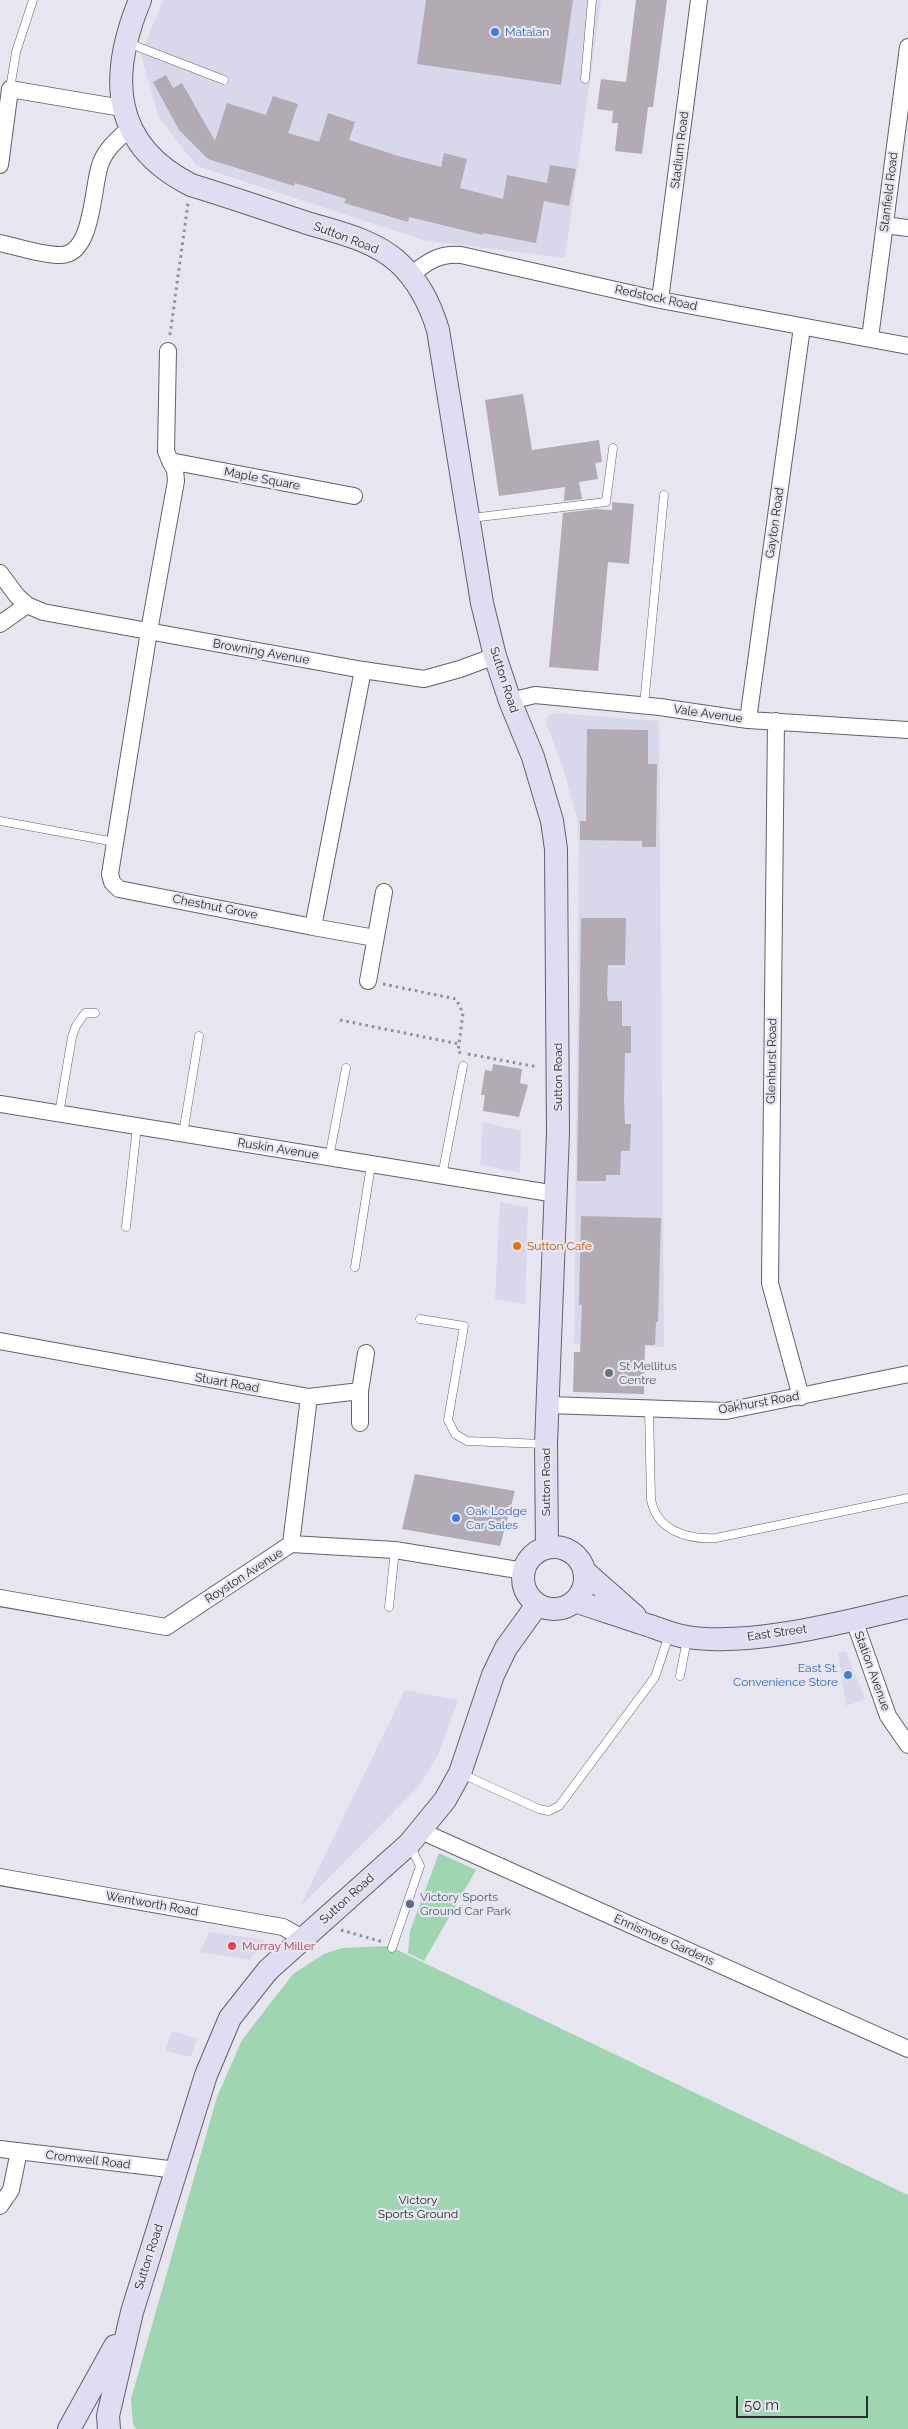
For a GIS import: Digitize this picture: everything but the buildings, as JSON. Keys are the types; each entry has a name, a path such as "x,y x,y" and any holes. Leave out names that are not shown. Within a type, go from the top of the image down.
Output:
{"main road":[{"name":"Sutton Road","path":"140,0 125,42 120,85 127,117 144,148 173,176 191,185 374,246 397,261 411,276 427,298 438,330 482,603 495,656 510,701 533,757 552,821 556,849 558,1071 556,1194 546,1444 547,1548"},
{"path":"547,1548 559,1548 570,1552 579,1560 584,1571 585,1582 582,1593 567,1607 557,1609 537,1604 525,1590 524,1571 532,1556 547,1548"},
{"name":"East Street","path":"584,1571 645,1624"},
{"name":"East Street","path":"575,1601 678,1635 719,1639 759,1637 854,1620 908,1607"},
{"name":"Sutton Road","path":"109,2429 108,2416 132,2312 206,2075 230,2018 268,1970 415,1837 445,1800 460,1773 493,1675 506,1648 537,1604"},
{"name":"Sutton Road","path":"69,2429 105,2367 132,2312"}],"street":[{"name":"Stadium Road","path":"660,300 699,0"},
{"name":"Stanfield Road","path":"870,338 899,138 908,47"},
{"path":"0,165 5,88 127,117 105,153 100,165 84,242 74,252 61,255 0,243"},
{"path":"885,225 908,228"},
{"name":"Redstock Road","path":"411,276 425,263 438,256 449,254 461,255 660,300 908,346"},
{"name":"Gayton Road","path":"748,720 802,327"},
{"path":"149,631 176,481 175,470 166,452 168,351"},
{"name":"Maple Square","path":"170,461 354,496"},
{"name":"Browning Avenue","path":"0,573 17,596 27,605 43,612 363,670 424,679 460,670 495,656"},
{"path":"0,624 27,605"},
{"name":"Chestnut Grove","path":"149,631 110,874 112,882 119,889 375,938"},
{"path":"313,926 363,670"},
{"name":"Vale Avenue","path":"510,701 535,695 644,705 748,720 908,730"},
{"name":"Glenhurst Road","path":"776,721 770,1283 801,1396"},
{"path":"368,980 384,892"},
{"name":"Ruskin Avenue","path":"0,1104 556,1194"},
{"name":"Stuart Road","path":"0,1341 309,1397 360,1391"},
{"path":"360,1423 360,1391 366,1353"},
{"name":"Oakhurst Road","path":"548,1405 726,1411 908,1374"},
{"path":"291,1544 309,1397"},
{"name":"Royston Avenue","path":"0,1598 166,1627 291,1544 396,1550 524,1571"},
{"name":"Station Avenue","path":"854,1620 888,1716 908,1745"},
{"name":"Ennismore Gardens","path":"415,1837 908,2049"},
{"name":"Wentworth Road","path":"0,1877 310,1931"},
{"name":"Cromwell Road","path":"0,2148 177,2170"},
{"path":"0,2206 10,2190 19,2151"}],"lane":[{"path":"5,88 33,0"},
{"path":"585,79 592,0"},
{"path":"125,42 224,80"},
{"path":"469,518 606,502 613,448"},
{"path":"644,705 664,495"},
{"path":"0,821 115,842"},
{"path":"59,1114 76,1026 86,1013 95,1013"},
{"path":"183,1134 199,1036"},
{"path":"442,1176 463,1066"},
{"path":"329,1158 346,1068"},
{"path":"126,1227 137,1126"},
{"path":"355,1267 371,1165"},
{"path":"420,1319 464,1326 448,1420 455,1434 467,1441 546,1444"},
{"path":"649,1409 650,1499 653,1511 658,1520 666,1527 680,1533 702,1539 716,1538 908,1498"},
{"path":"389,1607 396,1550"},
{"path":"460,1773 539,1809 549,1811 559,1806 655,1677 678,1635"},
{"path":"678,1635 680,1676"},
{"path":"392,1946 420,1866 415,1837"}],"path":[{"path":"168,351 191,185"},
{"path":"368,980 456,999 463,1013 458,1052 558,1071"},
{"path":"340,1020 459,1044"},
{"path":"310,1931 392,1946"}],"shaded area":[{"path":"163,0 601,0 565,258 423,240 197,166 159,118 141,55"},
{"path":"557,713 659,721 664,1347 574,1344 579,843 577,818 564,771 546,723 549,715"},
{"path":"483,1122 521,1131 520,1173 480,1165"},
{"path":"500,1202 528,1207 525,1304 495,1299"},
{"name":"East St. Convenience Store","path":"846,1651 865,1699 846,1706 838,1652"},
{"path":"405,1690 458,1700 438,1755 419,1786 300,1907"},
{"name":"Murray Miller","path":"209,1932 264,1940 250,1960 200,1952"},
{"path":"172,2031 197,2038 191,2057 165,2051"}],"green space":[{"path":"439,1853 476,1870 424,1961 408,1953 410,1931"},
{"name":"Victory Sports Ground","path":"389,1946 908,2195 908,2429 136,2429 133,2424 131,2399 217,2097 242,2040 293,1974 324,1954 342,1948"}],"place":[{"name":"Matalan","path":"495,32"},
{"name":"Sutton Cafe","path":"517,1246"},
{"name":"St Mellitus Centre","path":"609,1373"},
{"name":"Oak Lodge Car Sales","path":"456,1518"},
{"name":"East St. Convenience Store","path":"848,1675"},
{"name":"Victory Sports Ground Car Park","path":"410,1904"},
{"name":"Murray Miller","path":"232,1946"}]}
